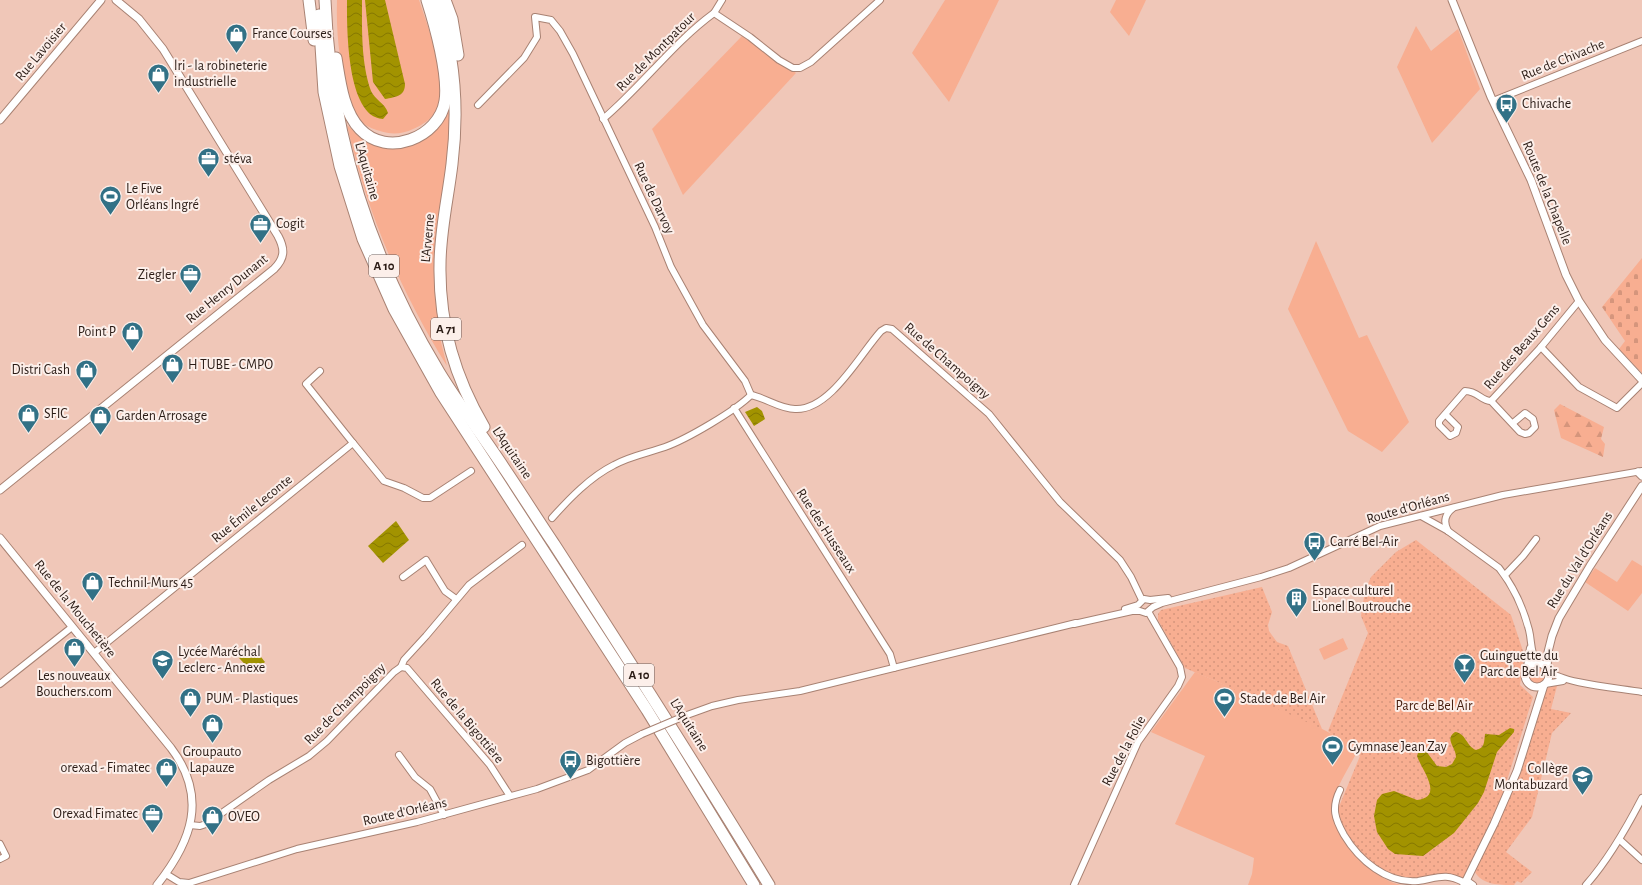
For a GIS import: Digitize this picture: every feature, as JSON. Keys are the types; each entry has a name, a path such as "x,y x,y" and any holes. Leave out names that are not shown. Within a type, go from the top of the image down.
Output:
{"highway":[{"path":"309,0 314,44 324,92"},
{"name":"L'Aquitaine","path":"318,0 324,92 336,148 357,221 380,280 406,332 452,409 647,710 754,885"},
{"name":"L'Aquitaine","path":"325,0 333,85 343,140 359,200 378,253 405,311 439,372 505,468 658,703 770,885"},
{"path":"328,38 335,46 345,102 351,116 359,128 368,137 379,141 395,143 412,139 421,135 436,122 445,103 446,81 427,0"},
{"name":"L'Arverne","path":"436,0 451,51 455,82 456,110 440,264 441,294 446,333 456,367 466,393 505,468"},
{"path":"445,0 456,41 462,92 456,165 450,178"}],"street":[{"name":"Rue Lavoisier","path":"0,120 101,0"},
{"name":"Rue Henry Dunant","path":"0,490 274,269 283,257 283,244 163,49 139,19 116,0"},
{"path":"714,13 722,0"},
{"name":"Rue de Montpatour","path":"603,119 626,99 699,24 714,13 779,60 793,68 800,68 812,62 880,0"},
{"name":"Route de la Chapelle","path":"1452,0 1493,101 1531,180 1566,275 1579,301 1605,340 1642,380"},
{"name":"Rue de Darvoy","path":"478,105 524,58 537,36 535,17 551,20 560,31 603,119 655,227 673,272 703,325 745,382 751,395"},
{"name":"Rue de Chivache","path":"1493,101 1642,41"},
{"name":"Rue des Beaux Gens","path":"1445,414 1466,391 1474,391 1486,401 1491,401 1541,347 1579,301"},
{"name":"Rue de Champoigny","path":"751,395 789,408 800,409 812,405 838,385 882,331 886,328 892,329 988,414 1060,502 1120,560 1132,576 1140,605"},
{"path":"1541,347 1579,387 1617,408 1642,384"},
{"path":"320,370 306,384 384,481 404,488 423,498 430,498 471,471"},
{"path":"552,518 569,500 607,469 630,457 672,444 734,408 751,395"},
{"path":"1491,401 1514,423"},
{"name":"Rue des Husseaux","path":"734,408 890,654 894,668"},
{"name":"Rue Émile Leconte","path":"94,653 353,443"},
{"name":"Route d'Orléans","path":"166,874 184,884 296,849 444,815 537,789 576,775 598,763 625,743 642,734 687,715 723,703 800,692 1074,624 1140,605 1150,600 1189,595 1262,577 1290,568 1319,556 1376,528 1464,504 1641,473"},
{"name":"Rue du Val d'Orléans","path":"1548,670 1548,652 1559,618 1590,566 1642,486"},
{"path":"1448,531 1445,520 1447,513 1464,504"},
{"path":"1421,516 1448,531 1498,568 1515,591 1522,607 1529,631 1530,648 1526,673 1527,680 1536,696 1536,707"},
{"path":"1437,525 1445,520"},
{"name":"Rue de la Mouchetière","path":"0,538 171,748 182,766 191,795 190,825 184,844 166,874 157,885"},
{"path":"1504,576 1523,556 1536,539"},
{"name":"Rue de Champoigny","path":"190,825 200,826 206,824 269,780 308,756 326,741 394,672 402,667 404,660 474,579 522,545"},
{"path":"403,577 426,560 446,591 456,599"},
{"name":"Route d'Orléans","path":"1151,610 1189,595"},
{"path":"1140,605 1144,614 1151,610 1150,600"},
{"name":"Rue de la Folie","path":"1074,885 1138,742 1178,686 1182,677 1180,667 1151,610"},
{"path":"0,684 72,627"},
{"path":"1530,648 1538,663 1556,676 1569,680 1642,692"},
{"name":"Rue du Val d'Orléans","path":"1538,663 1548,652"},
{"path":"1526,673 1530,666 1538,663"},
{"name":"Rue de la Bigottière","path":"402,667 409,670 465,735 490,765 510,796"},
{"path":"1465,883 1494,824 1517,771 1536,707 1549,678 1548,670"},
{"path":"1531,685 1538,687 1545,684 1569,680"},
{"path":"1603,685 1642,689"},
{"path":"400,755 416,777 430,789 444,815"},
{"path":"1340,790 1334,808 1335,818 1351,846 1372,867 1392,877 1404,880 1417,881 1446,876 1473,885"},
{"path":"1586,885 1597,873 1620,840 1642,798"},
{"path":"1620,840 1642,860"},
{"path":"0,844 6,856 0,858"},
{"path":"206,878 208,885"}],"green space":[{"path":"337,0 419,0 435,51 441,91 439,107 436,112 425,122 405,132 388,133 368,126 360,121 354,114 349,100 340,57 337,23"},
{"path":"945,0 999,0 949,102 912,53"},
{"path":"1116,0 1146,0 1129,36 1110,12"},
{"path":"1416,26 1431,51 1458,29 1480,89 1432,143 1397,67"},
{"path":"742,36 796,73 683,195 652,129"},
{"path":"448,90 452,120 439,223 435,292 441,342 447,366 414,309 387,250 364,189 347,125 363,139 383,145 428,134"},
{"path":"1316,241 1359,338 1367,335 1409,422 1382,452 1348,431 1288,309"},
{"path":"1642,258 1642,373 1619,349 1625,341 1602,307"},
{"path":"1560,404 1604,427 1601,439 1605,444 1603,457 1561,438 1554,410"},
{"name":"Parc de Bel Air","path":"1416,540 1511,615 1524,654 1520,685 1533,697 1499,806 1462,881 1457,878 1397,879 1366,862 1337,822 1338,809 1360,756 1328,731 1368,633 1361,616 1365,591 1371,577 1396,552"},
{"path":"1632,560 1642,566 1642,593 1628,611 1585,582 1595,568 1617,582"},
{"path":"1262,587 1272,612 1268,625 1269,631 1277,642 1288,646 1322,729 1185,668 1158,620 1158,614 1161,610"},
{"path":"1343,638 1348,649 1324,660 1319,649"},
{"path":"1534,667 1540,667 1545,672 1543,681 1540,683 1534,683 1529,678 1529,672"},
{"path":"1195,672 1297,716 1359,748 1334,797 1332,810 1336,824 1342,838 1364,863 1389,881 1401,885 1248,885 1252,874 1254,858 1175,824 1205,756 1151,732"},
{"path":"1551,685 1557,686 1551,709 1571,713 1552,733 1532,817 1506,852 1532,872 1521,883 1517,881 1514,885 1487,882 1482,880 1475,872 1520,771 1530,743 1543,693"}],"water":[{"path":"347,0 362,0 365,69 371,91 387,110 388,113 383,119 371,114 362,103 355,87 351,68 347,29"},
{"path":"365,0 385,0 405,84 405,88 402,93 396,97 385,99 373,82"},
{"path":"757,407 762,411 765,419 754,426 745,412"},
{"path":"396,521 409,540 383,563 368,546"},
{"path":"253,647 265,662 253,673 239,658"},
{"path":"1510,728 1514,729 1514,732 1497,752 1484,792 1478,803 1454,833 1423,856 1395,854 1388,849 1377,832 1374,816 1377,800 1382,794 1394,791 1417,800 1425,798 1429,794 1429,782 1417,756 1419,751 1426,751 1437,766 1446,767 1452,764 1456,757 1456,753 1450,740 1455,732 1462,735 1470,746 1476,750 1483,746 1485,734 1499,735"}],"place":[{"name":"France Courses","path":"236,54"},
{"name":"lri - la robineterie industrielle","path":"159,94"},
{"name":"Chivache","path":"1507,124"},
{"name":"stéva","path":"208,178"},
{"name":"Le Five Orléans Ingré","path":"110,216"},
{"name":"Cogit","path":"260,244"},
{"name":"Ziegler","path":"191,294"},
{"name":"Point P","path":"132,352"},
{"name":"H TUBE - CMPO","path":"172,384"},
{"name":"Distri Cash","path":"86,390"},
{"name":"SFIC","path":"29,434"},
{"name":"Garden Arrosage","path":"100,436"},
{"name":"Carré Bel-Air","path":"1315,562"},
{"name":"TechniI-Murs 45","path":"93,602"},
{"name":"Espace culturel Lionel Boutrouche","path":"1297,618"},
{"name":"Les nouveaux Bouchers.com","path":"74,668"},
{"name":"Lycée Maréchal Leclerc - Annexe","path":"163,680"},
{"name":"Guinguette du Parc de Bel Air","path":"1464,684"},
{"name":"PUM - Plastiques","path":"191,718"},
{"name":"Stade de Bel Air","path":"1225,718"},
{"name":"Groupauto Lapauze","path":"212,744"},
{"name":"Gymnase Jean Zay","path":"1333,766"},
{"name":"Bigottière","path":"571,780"},
{"name":"orexad - Fimatec","path":"166,788"},
{"name":"Collège Montabuzard","path":"1583,796"},
{"name":"Orexad Fimatec","path":"153,834"},
{"name":"OVEO","path":"212,836"}]}
